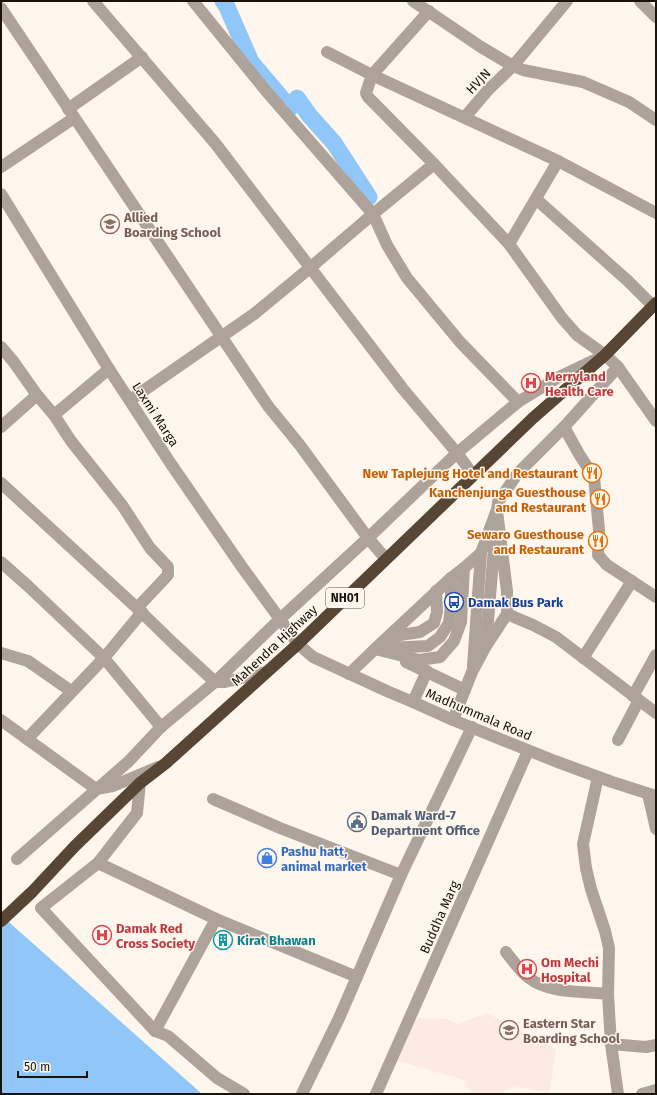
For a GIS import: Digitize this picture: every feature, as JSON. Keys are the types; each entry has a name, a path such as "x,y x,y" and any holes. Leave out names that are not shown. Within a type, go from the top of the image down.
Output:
{"highway":[{"name":"Mahendra Highway","path":"1,921 32,892 75,846 140,783 166,763 298,644 533,418 605,355 655,304"}],"street":[{"path":"93,1 215,143 403,389 474,475"},
{"path":"194,1 267,92 373,214 387,245 407,278 460,342 518,402"},
{"path":"413,1 513,66 523,70 583,82 629,102 656,120"},
{"name":"HVJN","path":"465,117 488,90 513,66 567,1"},
{"path":"640,1 656,17"},
{"path":"1,8 132,206 268,406 299,444 368,538 386,559"},
{"path":"429,11 372,75 366,93 368,97 434,164 509,244 562,318 577,335 605,355 618,367 656,421"},
{"path":"327,52 372,75 558,161 656,213"},
{"path":"1,167 142,57"},
{"path":"509,244 558,161"},
{"path":"130,400 254,314 434,164"},
{"name":"Laxmi Marga","path":"1,194 109,369 189,489 298,644"},
{"path":"536,200 655,304"},
{"path":"1,347 37,395 54,414 71,441 122,505 150,548 168,567 168,575 104,658 27,739"},
{"path":"17,859 128,762 161,727 215,682 457,453 518,402 559,377 605,355"},
{"path":"1,359 11,366 16,366"},
{"path":"486,646 498,502 518,473 564,427 618,367"},
{"path":"54,414 109,369"},
{"path":"1,427 37,395"},
{"path":"564,427 594,477 597,496 599,530 598,555 607,565 656,597"},
{"path":"1,483 140,610 215,682 225,682 266,672"},
{"path":"472,672 481,553 497,511"},
{"path":"453,720 472,672 506,614 507,592 497,511"},
{"path":"349,674 436,591 481,553"},
{"path":"1,562 104,658 161,727"},
{"path":"375,649 420,660 440,656 454,641 461,622 464,568"},
{"path":"375,649 428,646 440,637 449,623 452,605 451,578"},
{"path":"583,658 632,581"},
{"path":"375,649 400,635 420,632 434,624 437,612 436,591"},
{"path":"506,614 533,625 556,637 656,713"},
{"name":"Madhummala Road","path":"298,644 313,657 453,720 528,751 652,795"},
{"path":"375,649 427,671 465,690"},
{"path":"1,653 28,661 71,691"},
{"path":"618,740 656,655"},
{"path":"414,702 427,671"},
{"path":"1,720 96,789 112,786 166,763"},
{"path":"302,1094 340,1016 401,875 472,727"},
{"name":"Buddha Marg","path":"376,1094 528,751"},
{"path":"598,777 583,844 586,868 591,889 609,948 608,994 611,1044 618,1094"},
{"path":"140,783 137,813 98,863 41,908 156,1031 168,1036 217,1078 244,1094"},
{"path":"652,795 656,829"},
{"path":"213,799 280,828 401,875"},
{"path":"98,863 216,919 357,977"},
{"path":"156,1031 216,919"},
{"path":"506,952 528,977 540,985 559,989 608,994"},
{"path":"611,1044 646,1046 656,1045"},
{"path":"642,1094 656,1090"}],"shaded area":[{"path":"487,1013 556,1049 549,1093 515,1086 500,1094 473,1094 461,1079 394,1060 416,1018 447,1019 457,1024"}],"water":[{"path":"1,915 202,1094 1,1094"}],"waterway":[{"path":"223,1 251,62 290,108 297,98 309,115 334,143 369,197"}],"place":[{"name":"Allied Boarding School","path":"110,224"},
{"name":"Merryland Health Care","path":"531,383"},
{"name":"New Taplejung Hotel and Restaurant","path":"592,473"},
{"name":"Kanchenjunga Guesthouse and Restaurant","path":"600,499"},
{"name":"Sewaro Guesthouse and Restaurant","path":"598,541"},
{"name":"Damak Bus Park","path":"454,602"},
{"name":"Damak Ward-7 Department Office","path":"357,822"},
{"name":"Pashu hatt, animal market","path":"267,858"},
{"name":"Damak Red Cross Society","path":"102,935"},
{"name":"Kirat Bhawan","path":"223,940"},
{"name":"Om Mechi Hospital","path":"527,969"},
{"name":"Eastern Star Boarding School","path":"509,1030"}]}
